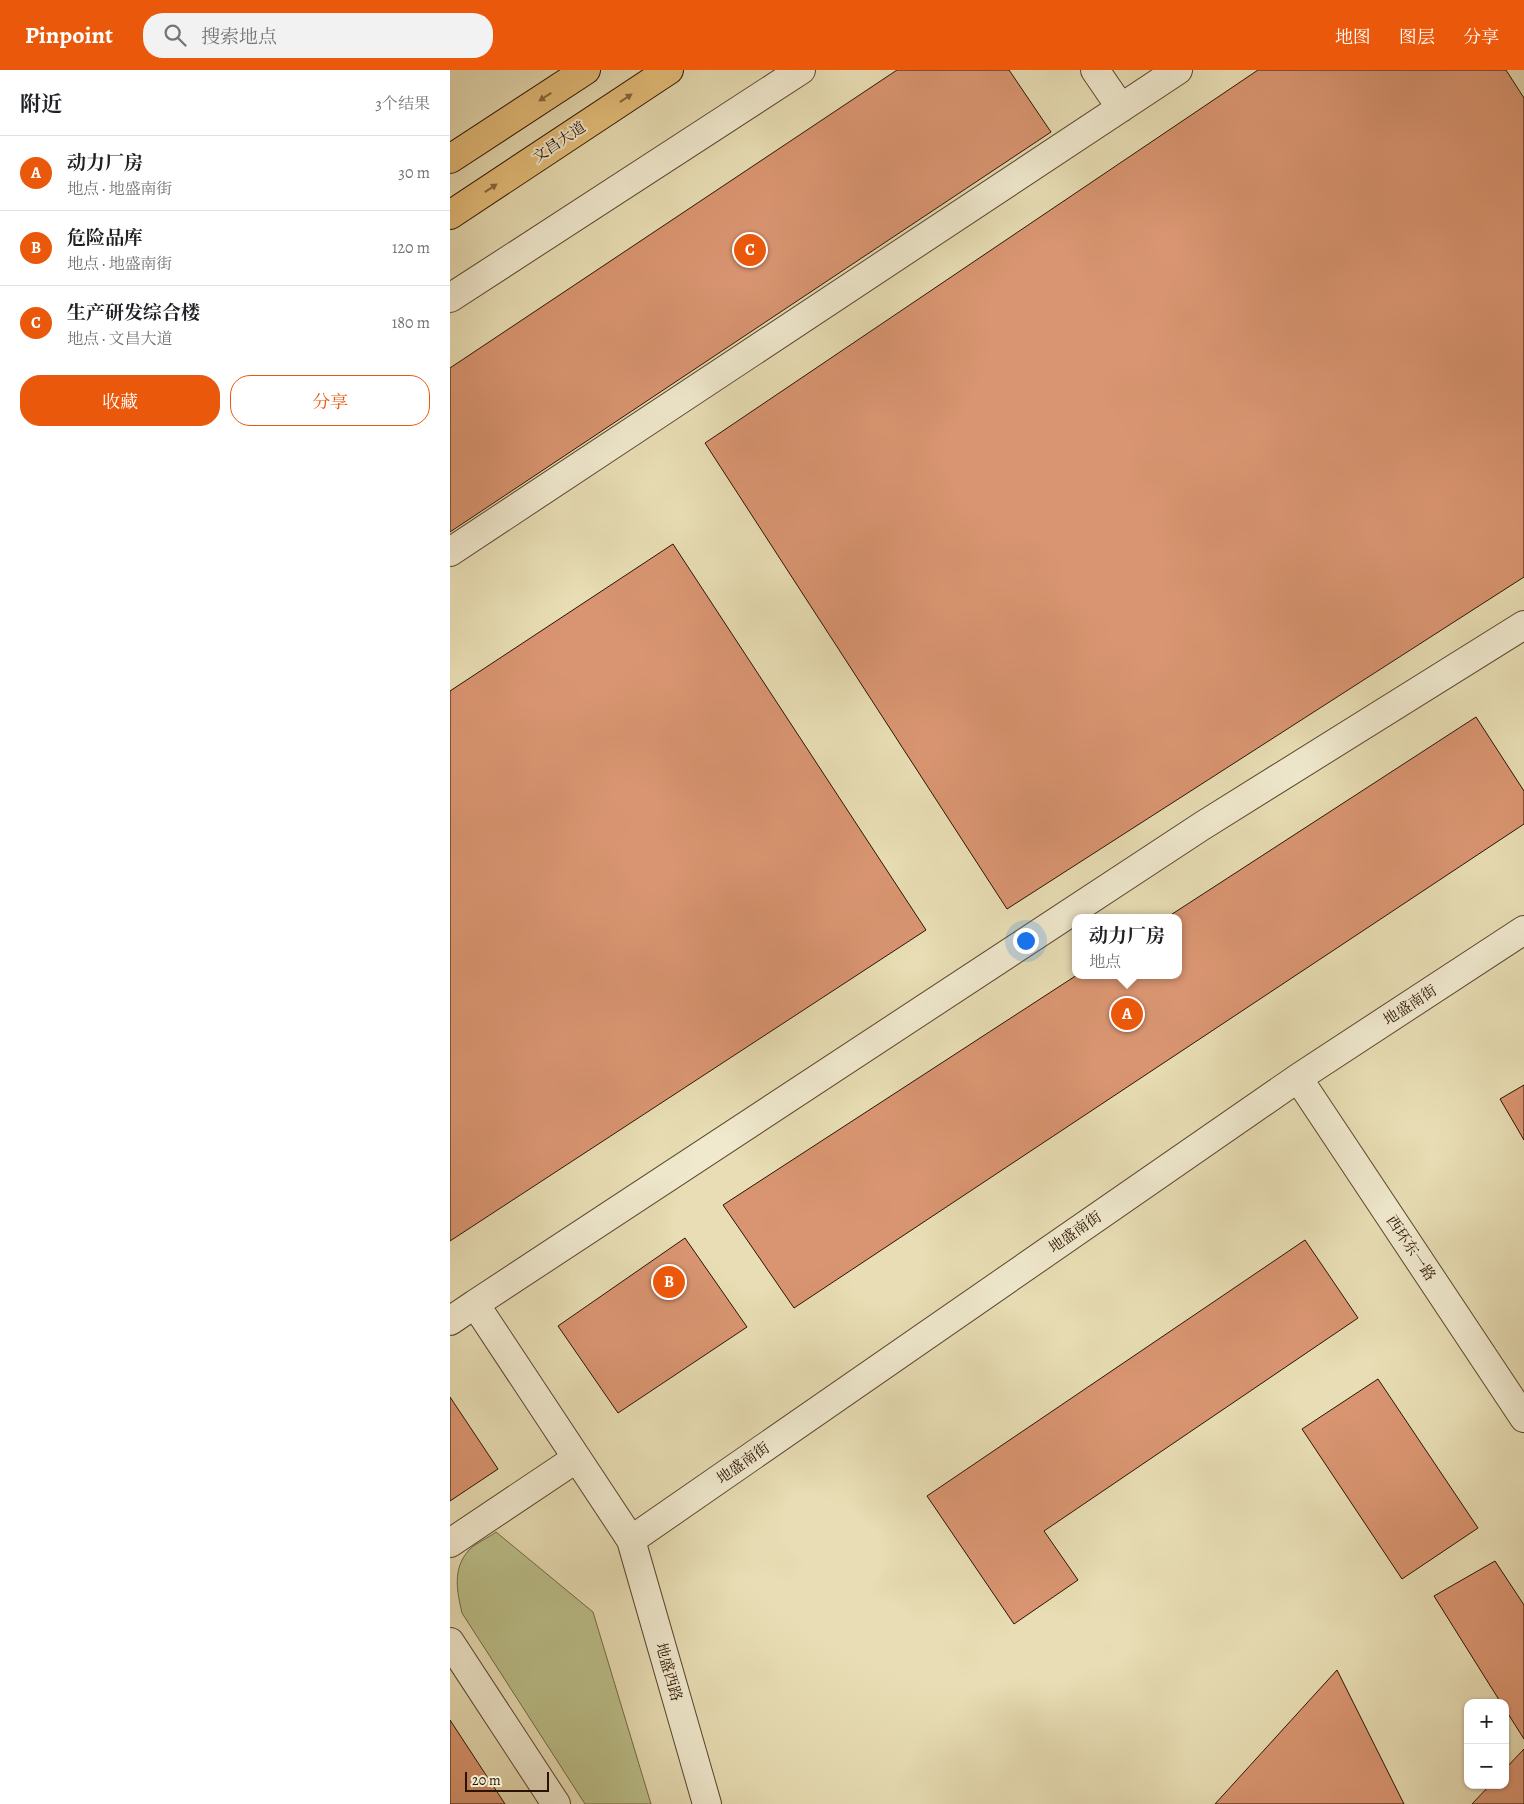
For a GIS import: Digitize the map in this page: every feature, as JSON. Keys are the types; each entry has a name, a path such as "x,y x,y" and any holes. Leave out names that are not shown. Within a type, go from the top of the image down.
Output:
{"main road":[{"path":"450,159 586,70"},
{"name":"文昌大道","path":"450,215 669,70"}],"street":[{"path":"450,298 801,70"},
{"path":"1095,70 1121,108"},
{"path":"450,552 1178,70"},
{"path":"450,1321 1194,832 1524,625"},
{"name":"地盛南街","path":"631,1540 1298,1078 1524,930"},
{"name":"西环东一路","path":"1298,1078 1524,1418"},
{"name":"地盛西路","path":"475,1304 631,1540 707,1804"},
{"path":"450,1543 576,1458"},
{"path":"450,1642 556,1804"}],"green space":[{"path":"496,1532 593,1612 651,1804 585,1804 462,1613 457,1580 460,1565 469,1550"}],"building":[{"path":"897,70 1009,70 1051,132 450,532 450,368"},
{"path":"1258,70 1506,70 1524,98 1524,577 1007,909 705,443"},
{"path":"673,544 926,930 450,1241 450,691"},
{"path":"1476,717 1524,791 1524,824 794,1308 723,1205 1072,978 1182,979 1182,914 1172,914"},
{"path":"1524,1085 1524,1140 1500,1099"},
{"path":"685,1238 747,1327 618,1413 558,1326"},
{"path":"1305,1240 1358,1318 1044,1531 1078,1580 1014,1624 927,1496"},
{"path":"1378,1379 1478,1528 1402,1579 1302,1429"},
{"path":"450,1397 498,1469 450,1501"},
{"path":"1495,1561 1524,1605 1524,1739 1509,1715 1509,1699 1498,1699 1434,1596"},
{"path":"1337,1670 1404,1804 1215,1804"},
{"path":"450,1720 505,1804 450,1804"},
{"path":"1524,1749 1524,1804 1472,1804 1486,1789 1509,1789 1509,1765"}],"place":[{"name":"生产研发综合楼","path":"750,250"},
{"name":"动力厂房","path":"1127,1014"},
{"name":"危险品库","path":"669,1282"}]}
